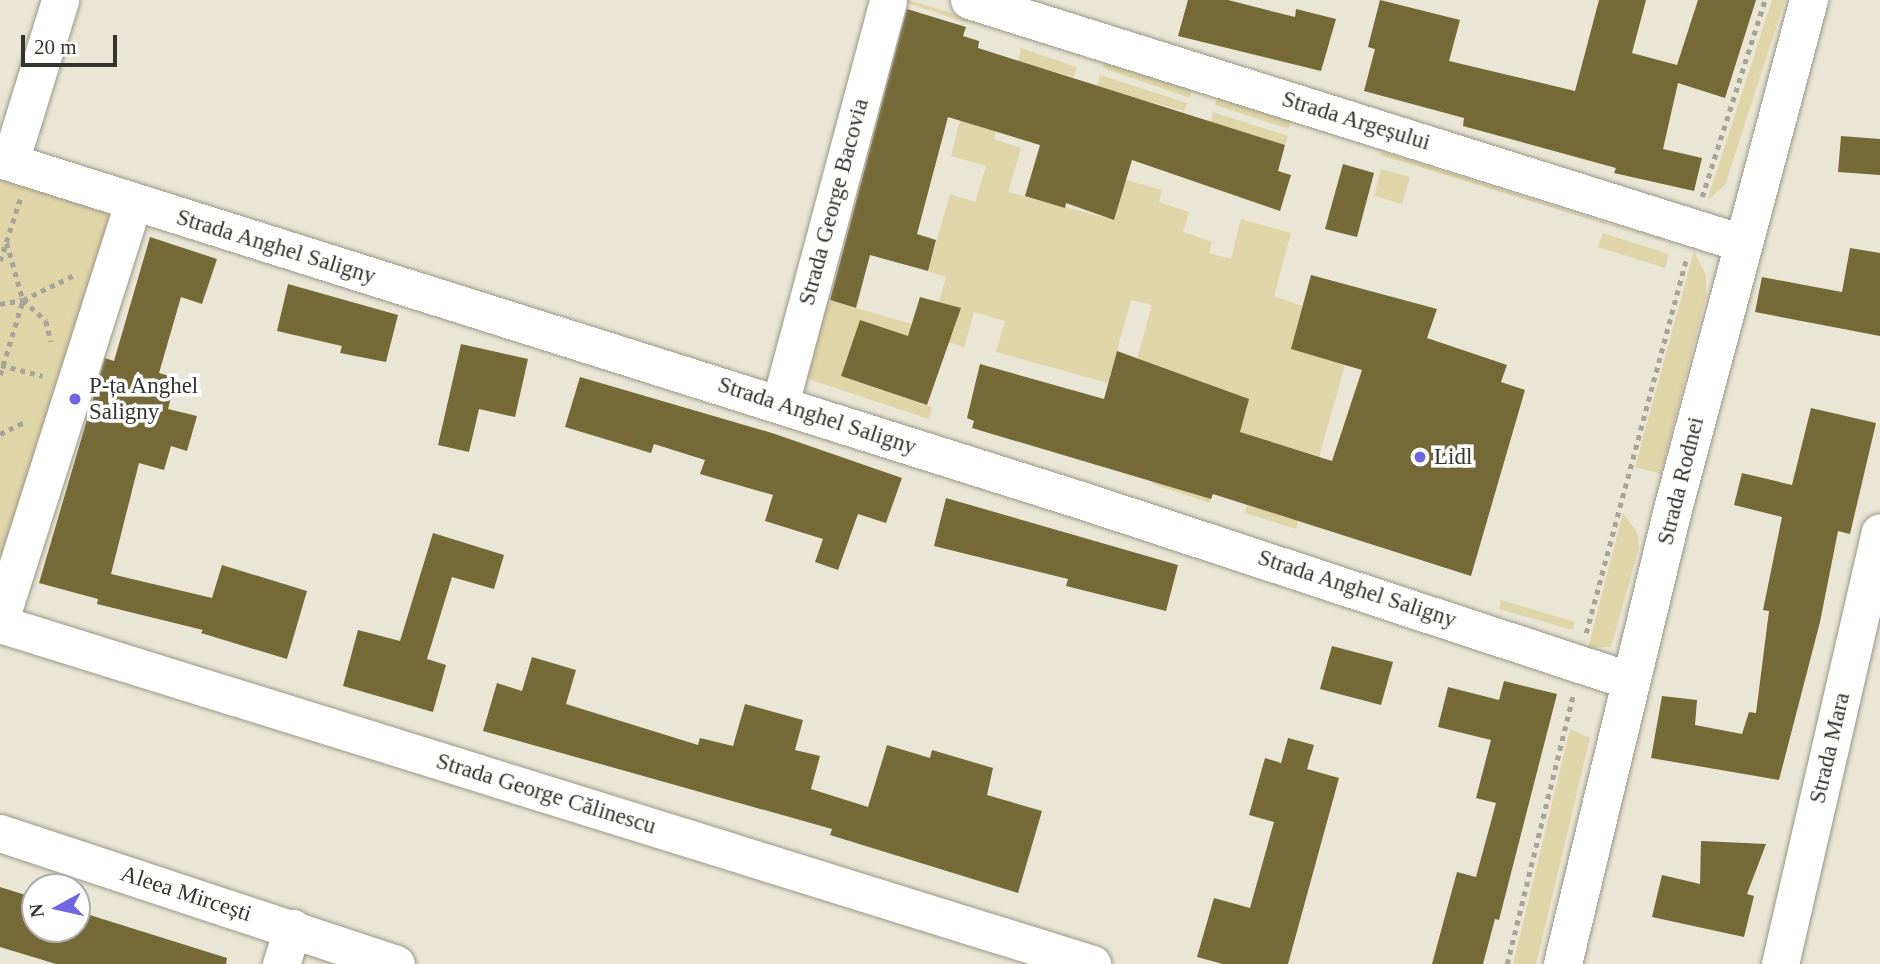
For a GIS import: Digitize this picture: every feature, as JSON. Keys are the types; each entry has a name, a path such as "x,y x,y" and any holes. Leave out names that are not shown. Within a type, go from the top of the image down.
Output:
{"main road":[{"name":"Strada Rodnei","path":"1563,964 1631,681 1742,243 1809,0"}],"street":[{"path":"10,171 60,0"},
{"name":"Strada George Bacovia","path":"780,404 888,0"},
{"name":"Strada Argeșului","path":"969,0 1742,243"},
{"name":"Strada Anghel Saligny","path":"10,171 133,202 780,404 1631,681"},
{"path":"0,622 133,202"},
{"name":"Strada Mara","path":"1780,964 1880,532"},
{"name":"Strada George Călinescu","path":"0,622 1092,964"},
{"name":"Aleea Mircești","path":"0,832 396,964"},
{"path":"281,964 293,928"}],"path":[{"path":"1583,648 1714,148 1765,0"},
{"path":"0,261 6,241 10,171"},
{"path":"6,241 23,300 46,321 51,355"},
{"path":"0,304 23,300 82,271"},
{"path":"0,375 23,300"},
{"path":"1,365 47,377"},
{"path":"43,388 49,366"},
{"path":"0,434 29,421 34,410"},
{"path":"1507,964 1575,687"}],"shaded area":[{"path":"908,0 968,18 967,23 907,3"},
{"path":"1772,0 1785,0 1725,185 1707,201"},
{"path":"1021,48 1077,67 1074,77 1018,61"},
{"path":"1106,58 1192,88 1190,98 1103,68"},
{"path":"1100,75 1187,103 1184,111 1097,87"},
{"path":"1218,97 1291,121 1289,129 1215,105"},
{"path":"1213,112 1288,136 1285,145 1211,122"},
{"path":"960,120 996,132 994,139 1021,148 1008,192 1114,220 1126,180 1162,190 1159,202 1189,212 1183,232 1212,242 1209,253 1231,259 1241,219 1291,233 1274,296 1303,306 1291,349 1345,365 1319,457 1195,424 1207,383 1186,376 1132,377 1152,305 1131,300 1108,383 996,352 1005,321 974,312 964,347 929,336 946,277 928,271 950,194 975,202 986,166 951,156"},
{"path":"1381,151 1681,247 1380,155"},
{"path":"1381,169 1410,177 1402,204 1374,196"},
{"path":"0,174 121,215 0,589"},
{"path":"1603,233 1669,254 1665,268 1598,247"},
{"path":"1694,251 1706,275 1706,297 1661,474 1635,467"},
{"path":"828,300 912,324 908,336 841,376 932,407 929,419 805,378"},
{"path":"1153,480 1211,499 1210,503 1152,484"},
{"path":"1247,505 1298,521 1296,529 1245,513"},
{"path":"1623,513 1637,532 1639,548 1611,647 1588,648"},
{"path":"1501,600 1575,622 1573,630 1499,609"},
{"path":"1570,729 1590,738 1536,964 1513,964"}],"building":[{"path":"1188,0 1228,0 1295,17 1296,9 1336,19 1321,71 1178,36"},
{"path":"1380,0 1460,20 1449,61 1575,91 1599,0 1646,0 1632,53 1677,65 1698,0 1756,0 1725,98 1678,83 1663,149 1702,158 1694,191 1614,173 1616,168 1463,126 1464,118 1364,91 1375,49 1368,47"},
{"path":"907,9 966,27 963,36 979,41 978,48 1285,145 1278,171 1291,175 1280,211 1132,160 1114,220 1066,203 1065,208 1025,196 1040,145 948,117 917,234 936,240 928,271 870,255 856,308 830,300"},
{"path":"1841,136 1880,139 1880,175 1838,172"},
{"path":"1343,164 1374,173 1357,237 1325,229"},
{"path":"150,237 217,259 202,304 181,297 159,373 176,378 168,409 197,416 187,451 171,446 164,470 139,463 111,574 212,598 222,565 307,591 287,659 201,633 203,630 97,604 98,599 39,583 105,358 114,361"},
{"path":"1850,248 1880,253 1880,336 1755,312 1762,277 1842,292"},
{"path":"1311,275 1437,309 1427,338 1507,365 1501,382 1525,390 1471,576 1213,494 1211,499 972,428 974,421 967,418 980,364 1104,399 1117,351 1249,399 1240,432 1332,461 1362,370 1291,349"},
{"path":"288,284 398,315 386,362 340,353 342,346 277,331"},
{"path":"920,297 961,308 927,405 841,376 860,320 908,336"},
{"path":"461,344 528,359 515,417 479,409 469,452 438,445"},
{"path":"580,377 772,433 902,478 886,523 858,514 838,570 815,562 823,539 765,521 773,495 700,474 705,460 654,444 651,453 565,427"},
{"path":"1811,408 1876,423 1850,534 1838,531 1820,622 1779,780 1651,758 1662,696 1697,700 1695,725 1742,734 1749,712 1756,713 1769,611 1763,610 1782,517 1734,505 1742,473 1792,485"},
{"path":"946,498 1178,565 1166,611 1066,586 1068,579 934,546"},
{"path":"433,533 504,555 494,589 452,577 427,659 446,665 433,712 343,686 358,630 400,641"},
{"path":"1332,646 1393,662 1381,705 1320,689"},
{"path":"532,657 576,670 566,704 698,745 700,738 733,746 745,704 803,720 795,750 820,756 811,789 868,807 887,745 930,758 932,750 993,768 987,795 1042,811 1018,893 830,835 832,829 483,731 497,683 522,691"},
{"path":"1504,681 1557,694 1499,920 1495,919 1483,964 1432,964 1457,872 1476,877 1496,803 1476,798 1491,740 1438,727 1448,687 1499,700"},
{"path":"1288,738 1314,745 1307,769 1339,778 1288,964 1223,964 1197,957 1214,898 1250,908 1274,822 1249,815 1265,758 1281,763"},
{"path":"1701,841 1766,844 1747,894 1754,896 1744,937 1652,917 1662,875 1700,884"},
{"path":"0,887 21,894 21,943 91,943 91,915 227,958 226,964 56,964 0,947"}],"place":[{"name":"P-ța Anghel Saligny","path":"75,399"},
{"name":"Lidl","path":"1420,457"}]}
